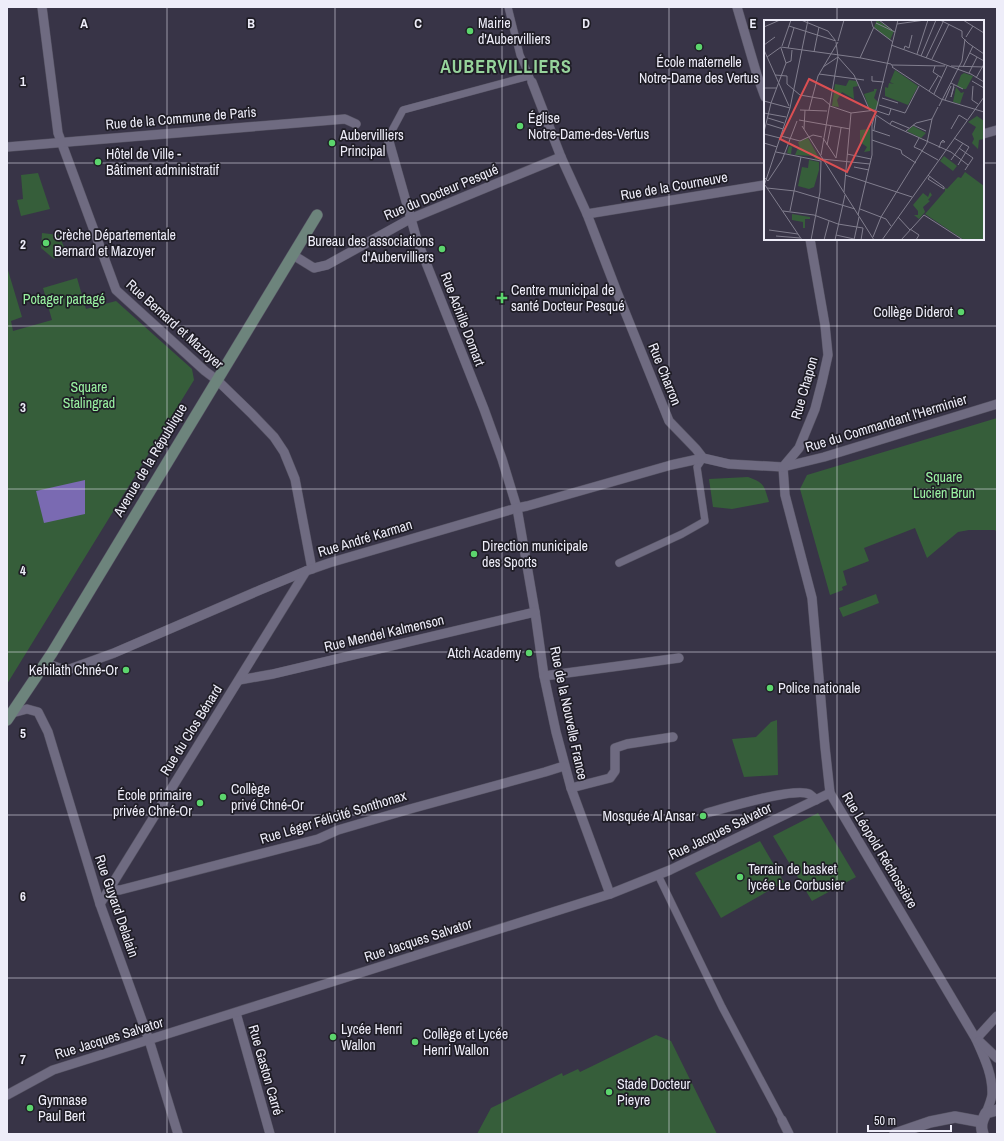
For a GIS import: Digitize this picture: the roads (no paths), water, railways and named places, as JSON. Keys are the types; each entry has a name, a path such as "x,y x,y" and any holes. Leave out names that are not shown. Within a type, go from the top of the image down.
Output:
{"main road":[{"name":"Avenue de la République","path":"9,717 45,663 317,215"}],"street":[{"name":"Rue Bernard et Mazoyer","path":"42,7 58,133 116,290 205,371 217,380 274,437 284,452 295,479 309,570"},
{"path":"388,138 403,110 530,79 520,55 508,7"},
{"path":"737,7 764,94"},
{"name":"Rue Charron","path":"530,79 561,157 587,214 669,421 696,449 702,458"},
{"name":"Rue de la Commune de Paris","path":"7,147 346,119 356,124"},
{"path":"984,134 997,130"},
{"name":"Rue Achille Domart","path":"388,138 417,240 500,452 517,508"},
{"name":"Rue du Docteur Pesqué","path":"293,255 314,268 327,265 410,218 561,157"},
{"name":"Rue de la Courneuve","path":"587,214 764,185"},
{"name":"Rue Chapon","path":"783,468 799,448 815,409 828,355 825,325 810,240"},
{"name":"Rue du Commandant l'Herminier","path":"783,468 824,457 997,404"},
{"path":"619,563 682,534 705,521 697,468 702,458 729,464 783,468"},
{"name":"Rue André Karman","path":"45,663 62,669 70,669 114,653 309,570 517,508 702,458"},
{"name":"Rue Léopold Réchossière","path":"783,468 785,495 812,598 830,793 976,1039 987,1064 991,1079 992,1096 988,1115"},
{"name":"Rue de la Nouvelle France","path":"517,508 535,612 544,676 564,766 610,894"},
{"name":"Rue du Clos Bénard","path":"100,904 309,570"},
{"name":"Rue Mendel Kalmenson","path":"239,680 273,674 535,612"},
{"path":"544,676 680,658"},
{"name":"Rue Guyard Delalain","path":"9,717 27,709 38,712 48,732 100,904 149,1040 178,1134"},
{"path":"571,788 610,778 615,771 615,748 627,744 673,737"},
{"name":"Rue Léger Félicité Sonthonax","path":"109,890 120,890 318,839 338,830 564,766"},
{"path":"707,813 754,800 796,792 808,793 816,800"},
{"name":"Rue Jacques Salvator","path":"7,1095 54,1070 610,894 658,875 830,793"},
{"path":"658,875 722,1007 789,1134"},
{"name":"Rue Gaston Carré","path":"236,1013 270,1134"},
{"path":"976,1039 997,1016"},
{"name":"Rue Léopold Réchossière","path":"976,1039 997,1058"},
{"path":"894,1134 930,1122 955,1117 988,1115"},
{"path":"983,1134 981,1129 988,1115"}],"place":[{"name":"Mairie d'Aubervilliers","path":"470,31"},
{"name":"École maternelle Notre-Dame des Vertus","path":"699,47"},
{"name":"Église Notre-Dame-des-Vertus","path":"520,126"},
{"name":"Aubervilliers Principal","path":"332,143"},
{"name":"Hôtel de Ville - Bâtiment administratif","path":"98,162"},
{"name":"Crèche Départementale Bernard et Mazoyer","path":"46,243"},
{"name":"Bureau des associations d'Aubervilliers","path":"442,249"},
{"name":"Centre municipal de santé Docteur Pesqué","path":"502,298"},
{"name":"Collège Diderot","path":"961,312"},
{"name":"Direction municipale des Sports","path":"474,554"},
{"name":"Atch Academy","path":"529,653"},
{"name":"Kehilath Chné-Or","path":"126,670"},
{"name":"Police nationale","path":"770,688"},
{"name":"Collège privé Chné-Or","path":"223,797"},
{"name":"École primaire privée Chné-Or","path":"200,803"},
{"name":"Mosquée Al Ansar","path":"703,816"},
{"name":"Terrain de basket lycée Le Corbusier","path":"740,877"},
{"name":"Lycée Henri Wallon","path":"333,1037"},
{"name":"Collège et Lycée Henri Wallon","path":"415,1042"},
{"name":"Stade Docteur Pieyre","path":"609,1092"},
{"name":"Gymnase Paul Bert","path":"30,1108"}],"district":[{"name":"AUBERVILLIERS","path":"506,67"}],"park label":[{"name":"Potager partagé","path":"64,299"},
{"name":"Square Stalingrad","path":"89,396"},
{"name":"Square Lucien Brun","path":"944,486"}]}
